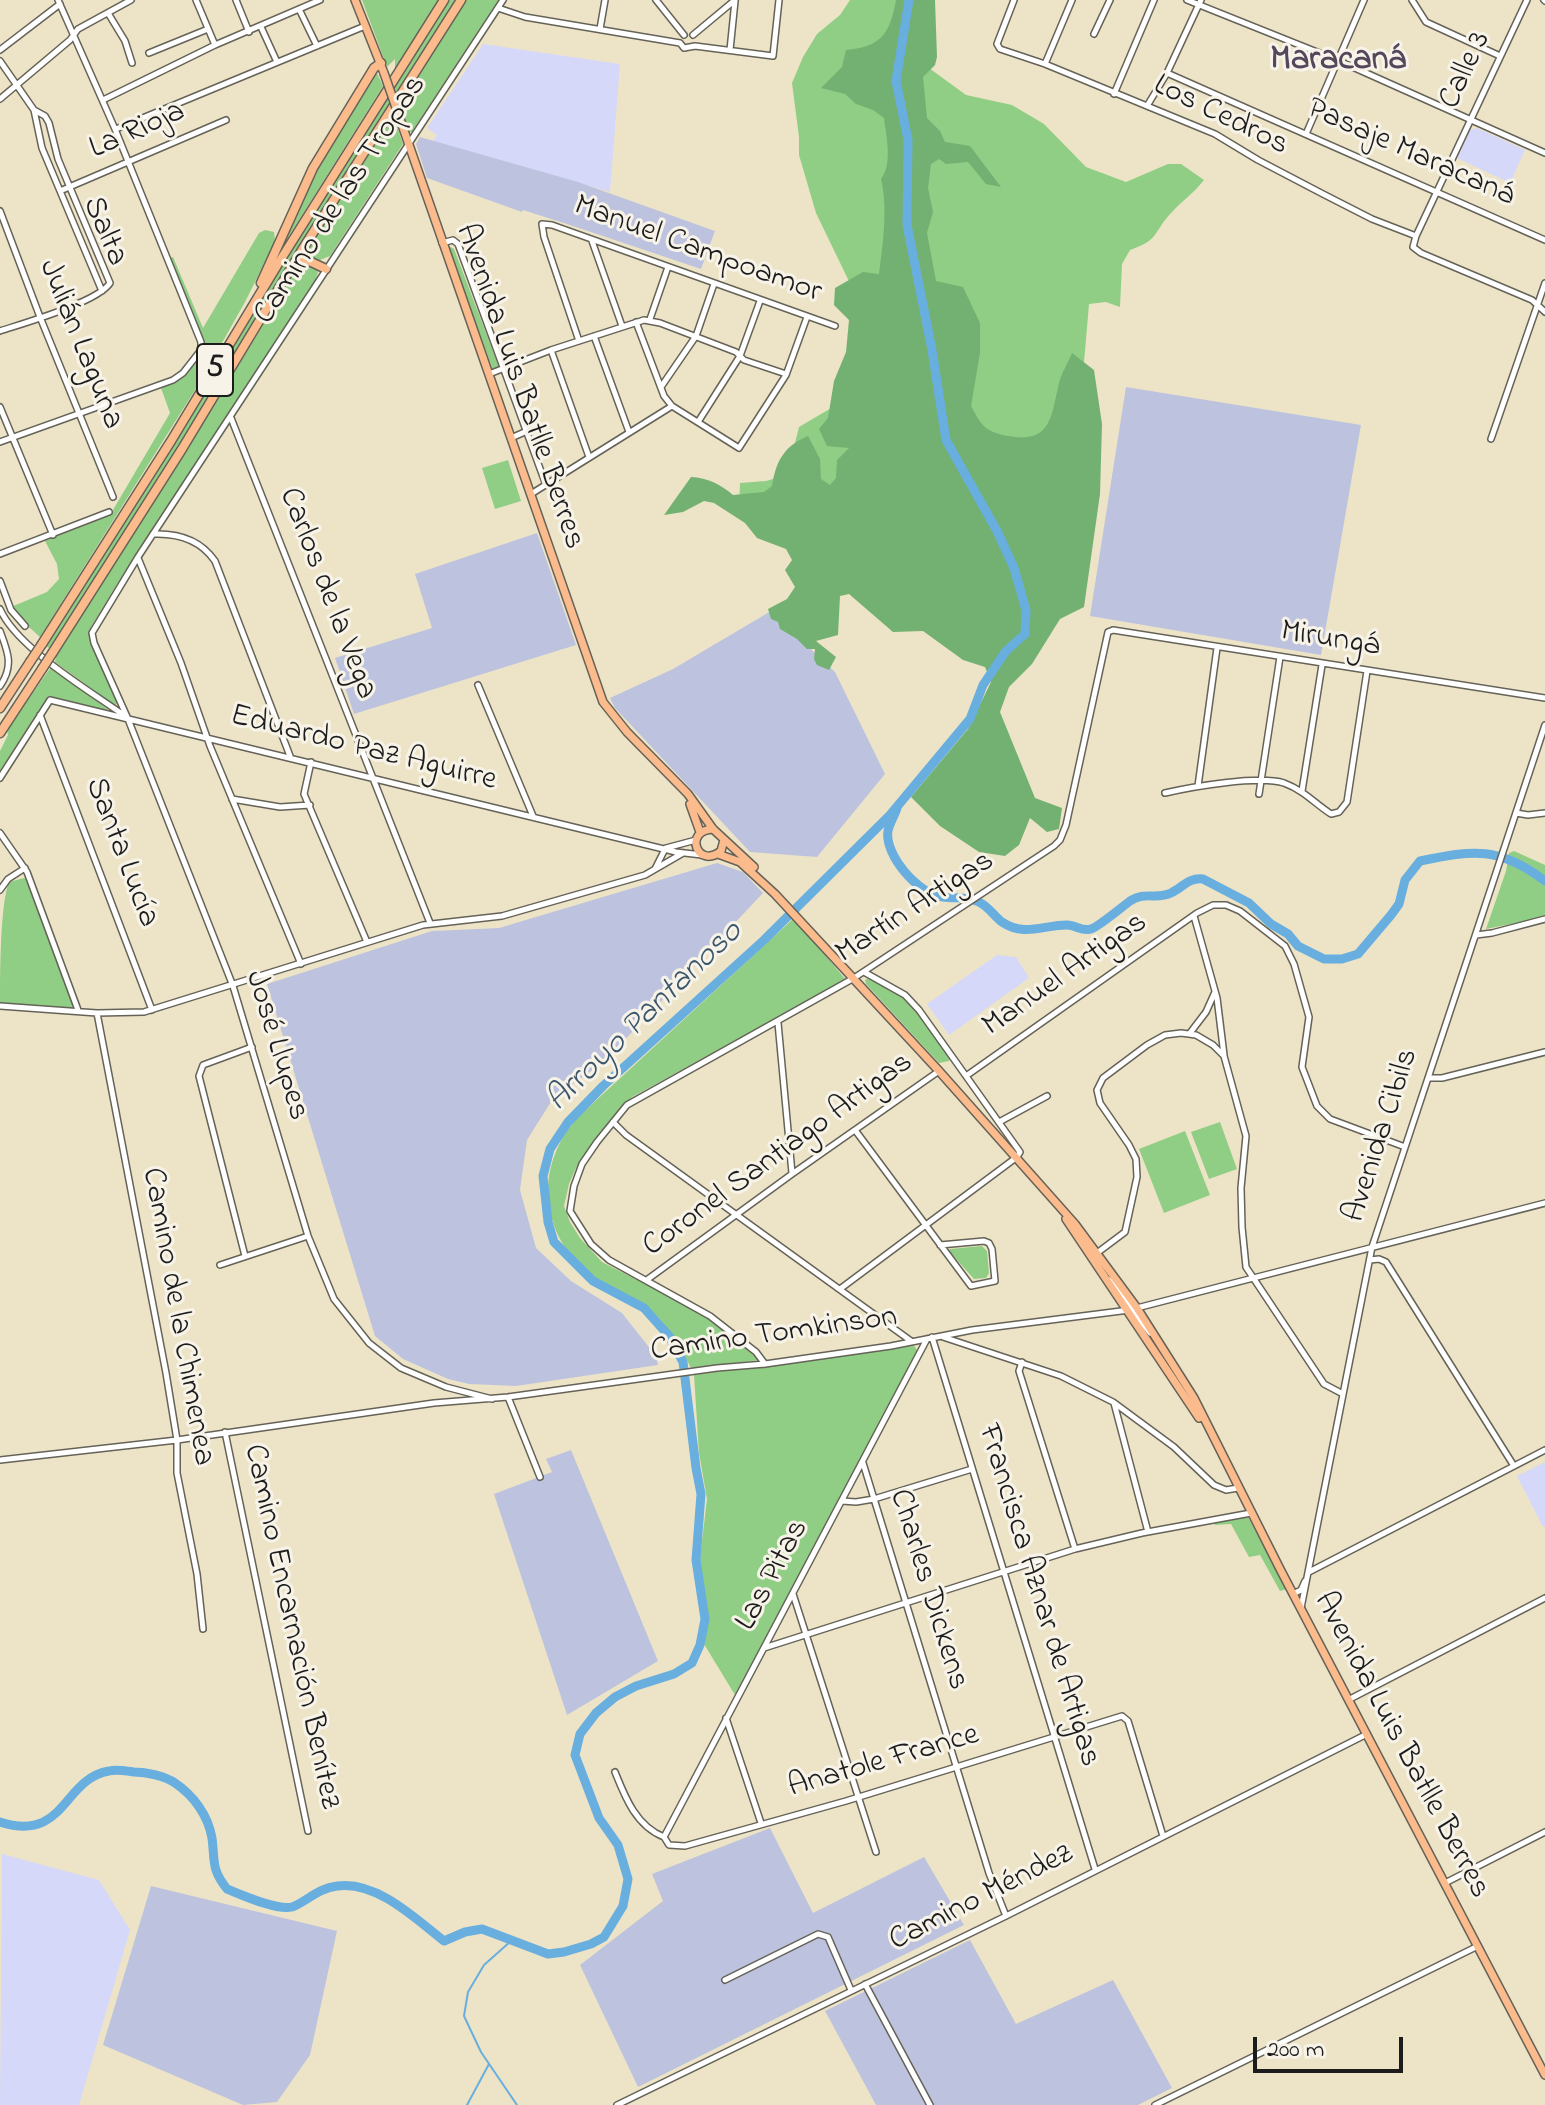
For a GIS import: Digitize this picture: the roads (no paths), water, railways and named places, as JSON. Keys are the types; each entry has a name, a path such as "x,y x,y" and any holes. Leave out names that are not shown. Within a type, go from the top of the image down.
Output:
{"highway":[{"name":"5","path":"2,704 171,441 444,0"},
{"name":"5","path":"1,732 182,449 291,267 461,0"},
{"path":"249,312 313,168 374,68 382,68"},
{"path":"291,267 307,260 326,269"}],"main road":[{"name":"Avenida Luis Batlle Berres","path":"355,0 382,68 603,702 616,720 688,794 713,829"},
{"name":"Avenida Luis Batlle Berres","path":"664,771 693,809 700,832"},
{"path":"713,829 724,840 723,848 718,854 705,856 699,851 696,840 700,832 713,829"},
{"name":"Avenida Luis Batlle Berres","path":"724,840 752,865 1041,1185 1132,1309 1214,1440"},
{"name":"Avenida Luis Batlle Berres","path":"718,854 740,862 778,896"},
{"name":"Avenida Luis Batlle Berres","path":"1095,1255 1106,1277 1159,1342 1194,1398 1545,2075"}],"street":[{"path":"0,99 70,40 78,29 131,0"},
{"path":"196,0 215,45"},
{"path":"236,0 249,32"},
{"path":"103,100 215,45 320,0"},
{"name":"Camino de las Tropas","path":"93,630 503,0"},
{"path":"600,29 605,0"},
{"path":"657,0 684,35"},
{"path":"730,50 735,0"},
{"path":"684,35 693,35 735,0"},
{"path":"498,8 525,17 680,43 684,48 695,46 773,56 779,0"},
{"name":"Los Cedros","path":"1014,0 999,36 997,44 1000,49 1045,64 1215,134 1372,219 1416,236"},
{"path":"1045,64 1072,0"},
{"path":"1094,34 1110,0"},
{"path":"1114,94 1154,0"},
{"path":"1187,0 1200,2 1337,60 1545,153"},
{"path":"1306,134 1364,0"},
{"path":"1412,0 1426,22 1500,56"},
{"name":"Calle 3","path":"1527,0 1413,247 1532,300 1538,306"},
{"path":"0,50 59,2 103,100 202,344 200,353 179,376 0,442"},
{"path":"1147,106 1167,73 1200,2"},
{"path":"299,9 317,46"},
{"path":"108,13 124,38 132,63"},
{"path":"115,129 366,25"},
{"path":"261,27 277,62"},
{"path":"149,53 208,29"},
{"path":"680,43 684,35"},
{"path":"693,35 695,46"},
{"name":"Salta","path":"0,61 34,110 38,136 102,291 110,283 69,187 53,144 49,123 45,116 34,110"},
{"name":"Pasaje Maracaná","path":"1167,73 1545,240"},
{"name":"La Rioja","path":"69,187 226,120"},
{"name":"Salta","path":"60,191 69,187"},
{"name":"Julián Laguna","path":"0,211 113,497"},
{"name":"Manuel Campoamor","path":"579,341 542,224 835,326"},
{"path":"591,239 622,326"},
{"path":"442,243 453,240 458,244 546,485"},
{"path":"650,319 668,267"},
{"path":"1491,439 1545,283"},
{"path":"661,387 696,336 714,284"},
{"path":"0,331 102,291"},
{"path":"698,422 740,356 760,301"},
{"path":"1538,306 1545,312"},
{"path":"468,316 483,311"},
{"path":"636,322 661,387 672,406 739,448 786,375 807,317"},
{"path":"488,375 551,350 650,319 786,375"},
{"path":"594,336 629,432"},
{"path":"551,350 589,457"},
{"path":"530,495 672,406"},
{"path":"0,407 53,535"},
{"name":"Carlos de la Vega","path":"230,417 430,923"},
{"path":"511,438 527,431"},
{"path":"0,554 109,512"},
{"path":"153,534 181,535 210,554 215,561 291,757"},
{"path":"138,557 232,799 301,964"},
{"path":"0,581 11,610 25,626"},
{"path":"0,609 24,641 128,719"},
{"name":"José Llupes","path":"93,630 94,643 128,719 233,986 308,1236 334,1299 355,1329 375,1349 418,1377 492,1399"},
{"name":"Mirungá","path":"1108,632 1113,630 1545,698"},
{"path":"0,631 10,663 0,686"},
{"name":"Martín Artigas","path":"765,1364 756,1352 710,1316 601,1254 583,1234 570,1211 578,1171 627,1105 864,972 1048,851 1063,835 1108,632"},
{"path":"1198,786 1217,648"},
{"path":"1259,794 1280,657"},
{"path":"1302,791 1322,665"},
{"path":"1165,793 1198,786 1261,780 1284,783 1302,791 1331,814 1339,812 1347,802 1367,671"},
{"path":"478,685 533,816"},
{"name":"Eduardo Paz Aguirre","path":"40,715 50,700 665,849 705,856"},
{"path":"0,778 40,715"},
{"name":"Santa Lucía","path":"40,715 152,1010"},
{"name":"Avenida Cibils","path":"1301,1608 1372,1247 1545,725"},
{"path":"0,743 1,732"},
{"path":"311,762 304,792 367,942"},
{"path":"232,799 280,807 310,805"},
{"path":"1516,813 1545,813"},
{"path":"0,833 25,868 78,1011"},
{"path":"654,871 665,849 696,840"},
{"path":"0,1006 97,1013 152,1010 430,923 502,916 654,871 683,853"},
{"path":"0,890 8,879 25,868"},
{"path":"1343,1394 1324,1384 1252,1277 1245,1260 1241,1180 1246,1136 1224,1056 1215,991 1194,916 1213,905 1226,905 1240,911 1279,940 1291,956 1309,1017 1302,1071 1317,1106 1339,1123 1405,1147"},
{"name":"Manuel Artigas","path":"966,1076 1194,916"},
{"path":"1476,935 1545,919"},
{"name":"Avenida Luis Batlle Berres","path":"864,972 913,1002 1001,1121 1018,1147 1020,1152 1017,1157"},
{"path":"1190,1033 1206,1012 1215,991"},
{"name":"Camino de la Chimenea","path":"97,1013 177,1440 177,1473 197,1574 203,1629"},
{"path":"778,1023 792,1174"},
{"path":"1095,1255 1118,1239 1127,1228 1137,1170 1133,1152 1100,1103 1097,1090 1103,1078 1156,1039 1173,1034 1190,1033 1207,1041 1224,1056"},
{"path":"245,1256 199,1069 252,1047"},
{"path":"1428,1078 1442,1078 1545,1052"},
{"name":"Coronel Santiago Artigas","path":"648,1279 939,1071"},
{"path":"1001,1121 1047,1096"},
{"path":"613,1122 626,1135 911,1341"},
{"path":"855,1130 940,1245 971,1286 995,1281 989,1243 940,1245"},
{"path":"840,1289 1017,1157"},
{"name":"Camino Tomkinson","path":"0,1460 177,1440 434,1403 492,1399 765,1364 1132,1309 1545,1203"},
{"path":"220,1265 308,1236"},
{"path":"1370,1260 1386,1262 1514,1466"},
{"path":"940,1336 1061,1376 1113,1402 1174,1447 1214,1485 1226,1490 1238,1488"},
{"name":"Las Pitas","path":"664,1837 725,1717 929,1338"},
{"name":"Francisca Aznar de Artigas","path":"929,1338 1095,1869"},
{"path":"1022,1362 1019,1371 1075,1549"},
{"path":"508,1397 540,1477"},
{"path":"1113,1402 1148,1532"},
{"name":"Camino Encarnación Benítez","path":"225,1432 308,1831"},
{"path":"1308,1572 1356,1550 1545,1450"},
{"name":"Charles Dickens","path":"863,1461 989,1873 1006,1916"},
{"path":"842,1501 874,1499 972,1469"},
{"path":"763,1648 1075,1549 1251,1513"},
{"name":"Avenida Cibils","path":"1293,1594 1304,1586 1308,1572"},
{"path":"793,1593 876,1852"},
{"path":"1350,1699 1545,1598"},
{"name":"Anatole France","path":"664,1837 669,1845 685,1846 1122,1716 1128,1721 1163,1836"},
{"path":"725,1717 761,1823"},
{"name":"Camino Méndez","path":"617,2105 1006,1916 1367,1734"},
{"path":"615,1772 636,1814 646,1827 664,1837"},
{"path":"1445,1883 1545,1832"},
{"path":"725,1980 818,1934 828,1937 851,1990"},
{"path":"1155,2105 1478,1946"},
{"path":"865,1984 930,2105"}],"waterway":[{"name":"Arroyo Pantanoso","path":"0,1822 22,1826 38,1824 51,1817 81,1785 94,1776 115,1770 144,1773 175,1783 199,1806 210,1830 216,1870 227,1889 269,1905 292,1907 324,1889 352,1886 395,1903 444,1941 482,1929 548,1954 591,1944 604,1937 623,1906 628,1879 618,1845 599,1818 575,1755 580,1734 596,1713 615,1697 636,1686 674,1674 692,1663 700,1645 705,1619 696,1560 701,1494 683,1362 669,1336 644,1308 593,1281 554,1242 548,1222 543,1176 550,1149 568,1122 603,1086 764,940 890,815 970,719 983,685 1006,651 1025,634 1026,610 1014,568 946,440 907,225 908,140 896,81 909,0"},
{"path":"897,808 889,828 888,841 897,862 914,882 934,895 979,902 1002,922 1018,929 1067,925 1091,929 1135,898 1166,895 1190,881 1203,879 1249,903 1271,924 1288,934 1298,946 1324,959 1342,959 1358,954 1391,915 1399,904 1405,880 1420,861 1471,853 1499,856 1545,881"},
{"path":"511,1941 484,1965 468,1992 464,2016 481,2052 517,2105"},
{"path":"467,2105 489,2064"}],"district":[{"name":"Maracaná","path":"1338,62"}]}
